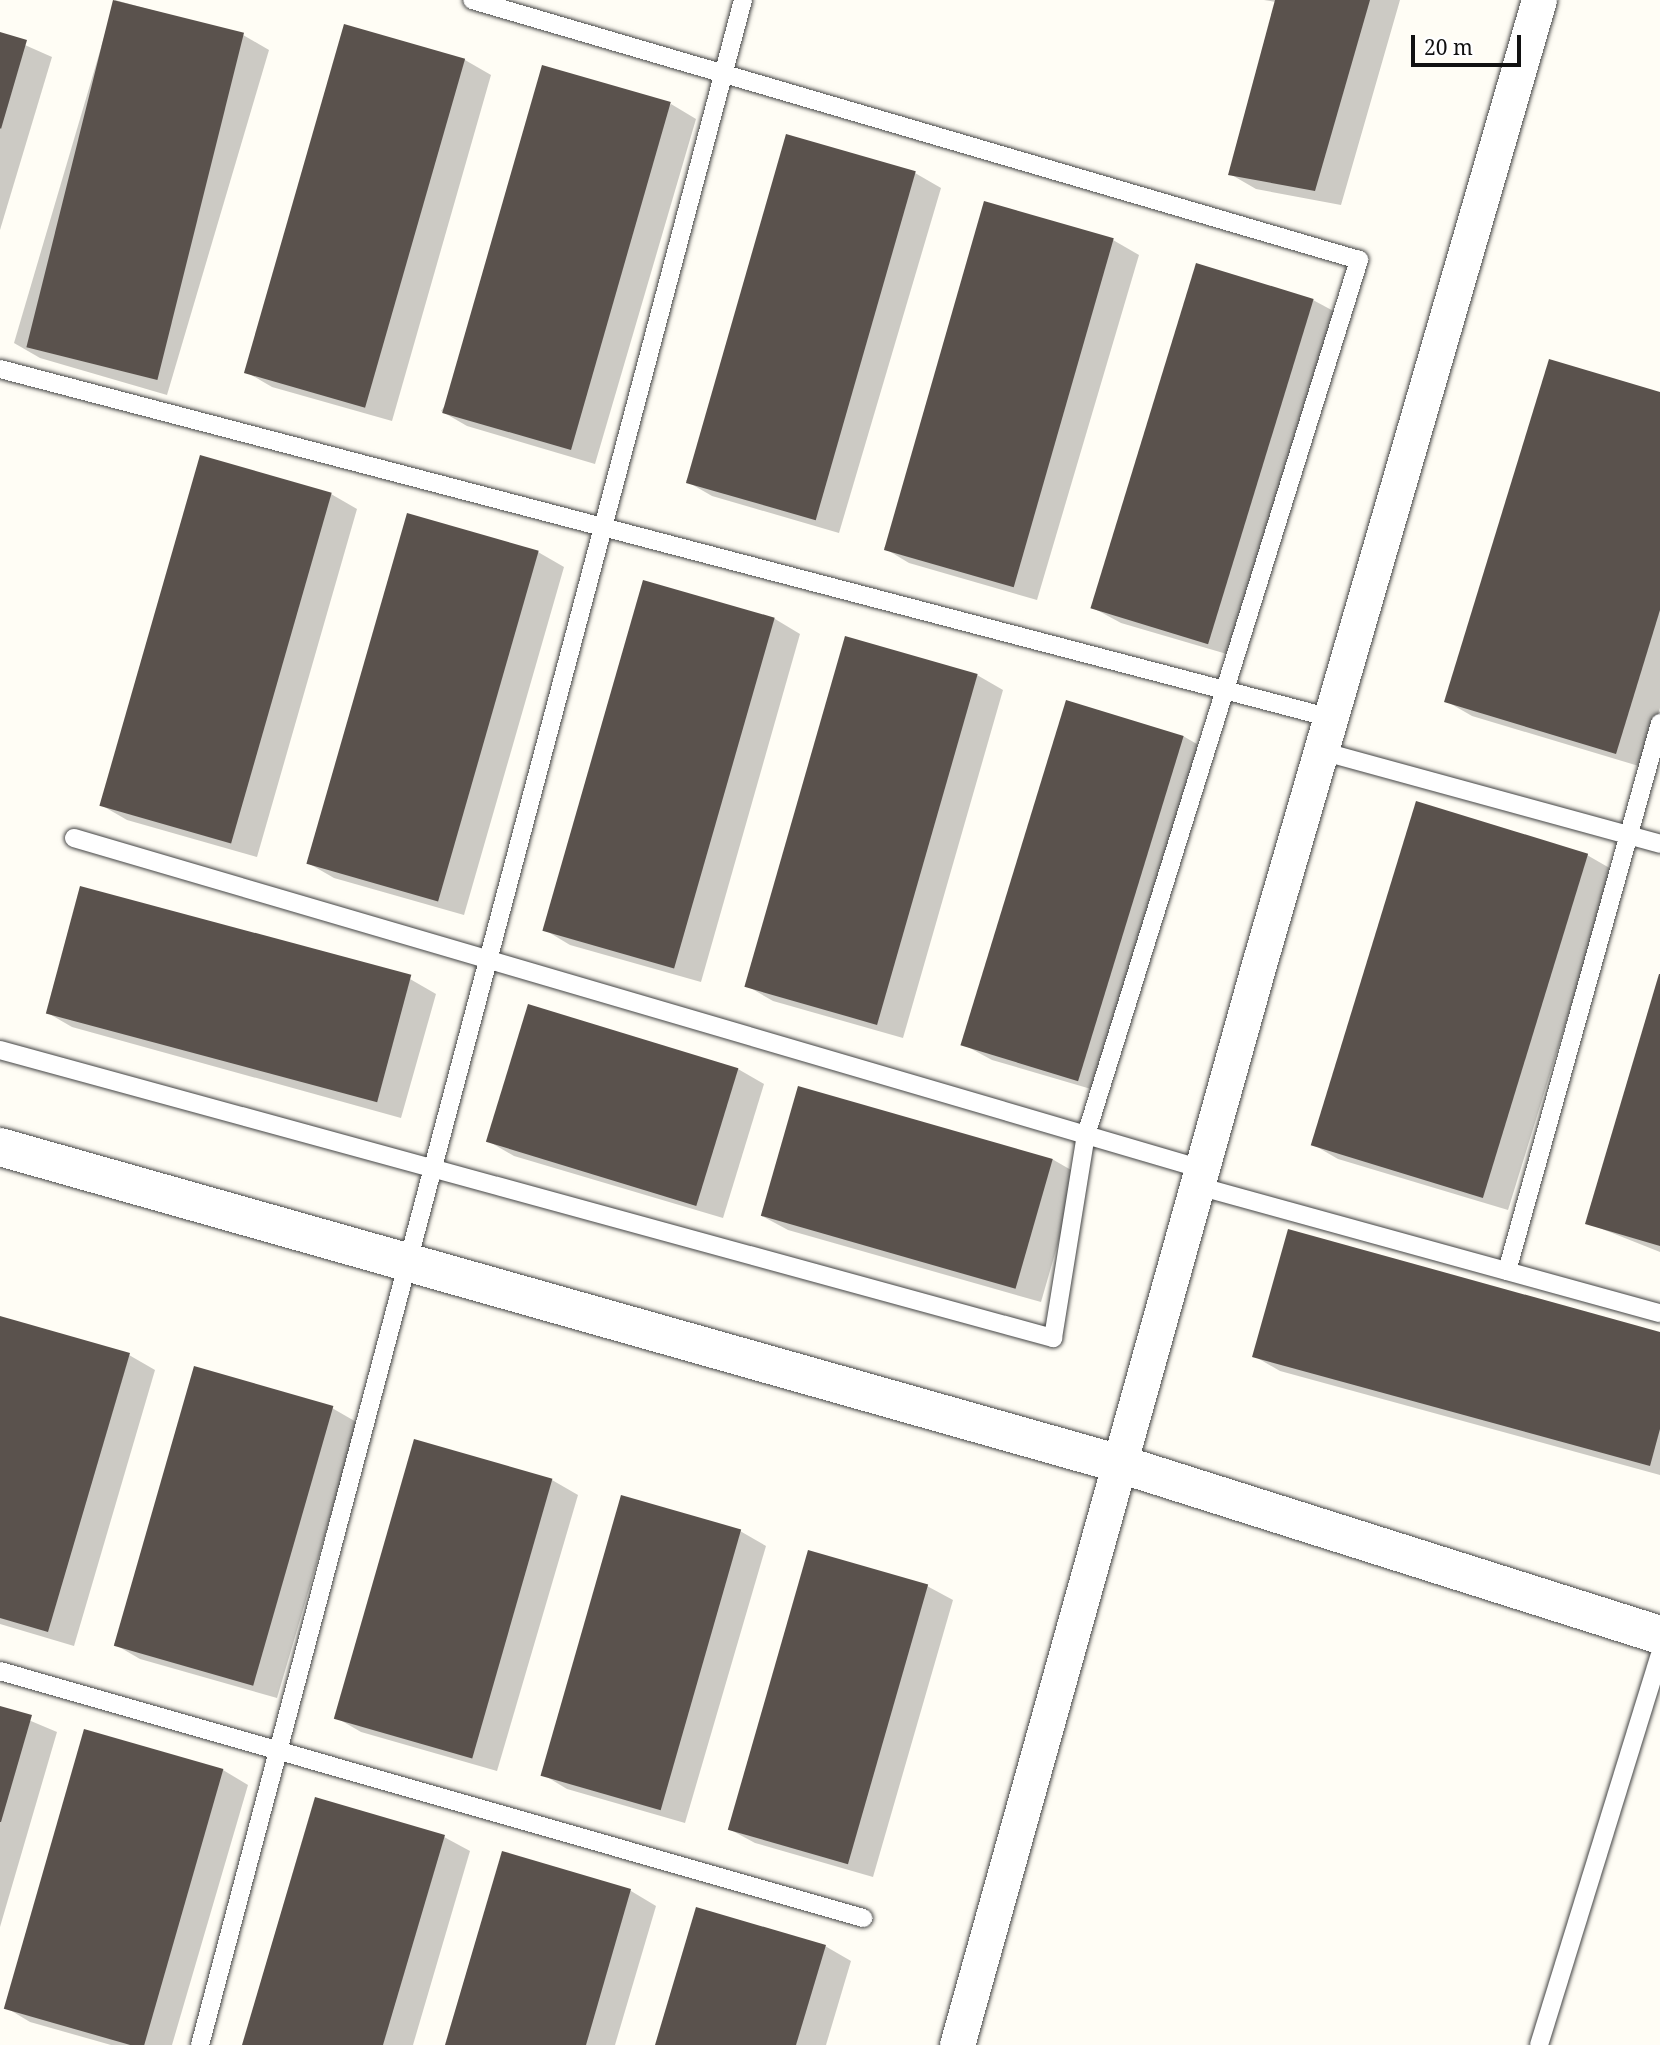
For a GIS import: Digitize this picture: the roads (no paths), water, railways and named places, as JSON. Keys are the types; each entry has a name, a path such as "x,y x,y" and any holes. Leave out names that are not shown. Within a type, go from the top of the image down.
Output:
{"street":[{"path":"957,2045 1321,751 1539,0"},
{"path":"0,1147 1120,1464 1660,1635"}],"lane":[{"path":"0,1050 1053,1338 1086,1135 1359,260 471,0"},
{"path":"200,2045 743,0"},
{"path":"0,369 1331,718"},
{"path":"1507,1270 1660,723"},
{"path":"1321,751 1660,844"},
{"path":"74,838 1086,1135 1200,1177 1507,1270 1660,1312"},
{"path":"1539,2045 1660,1655"},
{"path":"0,1671 863,1918"}]}
